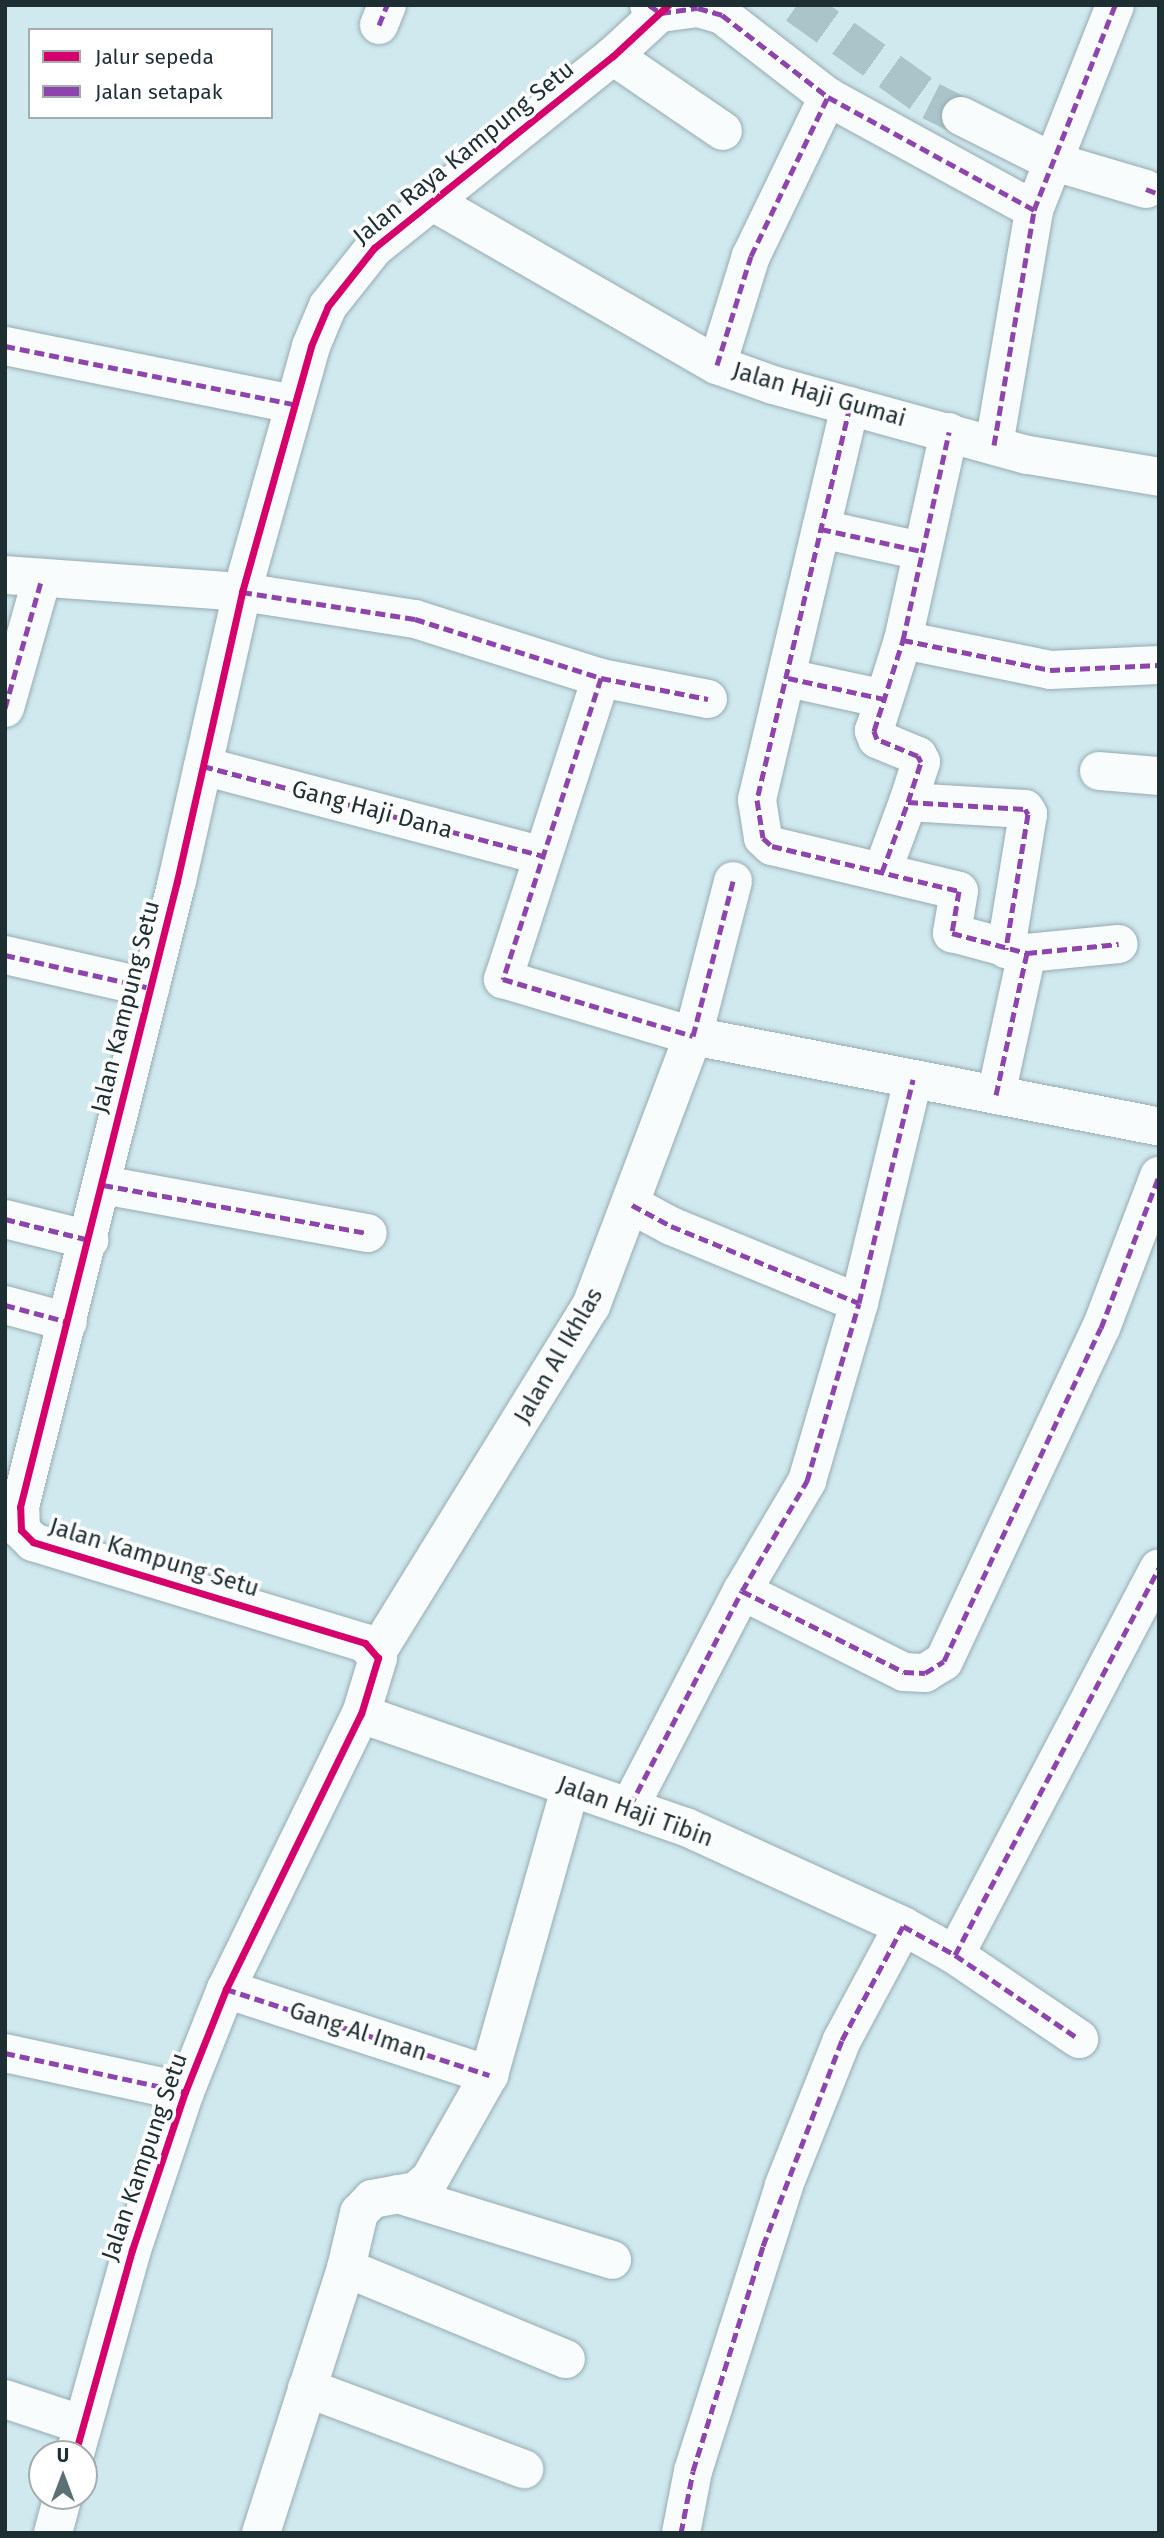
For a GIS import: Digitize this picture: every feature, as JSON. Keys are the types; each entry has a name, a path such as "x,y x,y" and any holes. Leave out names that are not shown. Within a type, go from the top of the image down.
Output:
{"street":[{"path":"995,445 1034,211 1051,161 1115,5"},
{"path":"659,8 698,8 722,15 828,97 1034,211"},
{"name":"Jalan Raya Kampung Setu","path":"242,592 292,404 328,306 349,275 374,248 613,56 659,8"},
{"path":"613,56 723,131"},
{"path":"717,365 751,256 828,97"},
{"path":"961,116 1051,161 1146,190"},
{"name":"Jalan Haji Gumai","path":"433,202 717,365 850,406 995,445 1159,477"},
{"path":"5,346 292,404"},
{"path":"850,406 788,678 757,800 763,838 772,846 959,891 952,933 1017,951 1119,944"},
{"path":"882,872 921,762 918,756 877,739 874,731 903,640 920,551 948,432"},
{"path":"821,529 920,551"},
{"path":"5,708 24,577 242,592 415,619 601,678 708,699"},
{"name":"Jalan Kampung Setu","path":"79,2439 132,2250 185,2092 226,1989 361,1714 377,1652 365,1643 13,1535 103,1185 242,592"},
{"path":"903,640 1050,670 1159,665"},
{"path":"601,678 541,855 503,979 693,1036 1159,1127"},
{"path":"788,678 884,699"},
{"name":"Gang Haji Dana","path":"203,766 541,855"},
{"path":"1099,771 1159,776"},
{"path":"908,802 1025,809 1028,814 1017,951 996,1095"},
{"name":"Jalan Al Ikhlas","path":"377,1652 576,1337 632,1205 693,1036 733,881"},
{"path":"5,955 150,988"},
{"path":"630,1806 742,1591 807,1481 859,1303 913,1079"},
{"path":"742,1591 904,1672 925,1673 944,1661 1101,1328 1159,1176"},
{"path":"103,1185 368,1233"},
{"path":"632,1205 671,1226 859,1303"},
{"path":"5,1219 89,1240"},
{"path":"5,1305 68,1322"},
{"path":"955,1955 1159,1569"},
{"name":"Jalan Haji Tibin","path":"361,1714 570,1789 630,1806 903,1926 955,1955 1079,2039"},
{"path":"261,2533 365,2204 416,2191 430,2179 489,2075 570,1789"},
{"path":"681,2533 693,2471 792,2163 842,2040 903,1926"},
{"name":"Gang Al Iman","path":"226,1989 489,2075"},
{"path":"5,2053 185,2092"},
{"path":"398,2194 612,2260"},
{"path":"346,2268 566,2360"},
{"path":"307,2388 524,2469"},
{"path":"5,2399 79,2439"},
{"path":"53,2533 59,2510"}],"tunnel":[{"path":"797,5 931,101 961,116"}],"marked path":[{"path":"379,25 387,5"},
{"path":"649,5 661,13 698,8 722,15 828,97 1034,210"},
{"path":"994,445 1034,210 1115,5"},
{"path":"717,365 751,256 828,97"},
{"path":"1146,189 1159,194"},
{"path":"5,346 292,404"},
{"path":"850,406 757,800 763,838 772,846 959,891 952,933 1027,953 1119,944"},
{"path":"908,802 921,762 918,756 877,739 874,731 903,640 949,432"},
{"path":"821,529 921,551"},
{"path":"5,708 42,578"},
{"path":"242,592 415,619 601,678 708,699"},
{"path":"903,640 1050,670 1159,665"},
{"path":"601,678 503,979 693,1036 733,881"},
{"path":"788,678 884,699"},
{"path":"203,766 541,855"},
{"path":"882,872 908,802 1025,809 1028,814 1006,949"},
{"path":"996,1095 1027,953"},
{"path":"5,955 150,988"},
{"path":"742,1591 807,1481 859,1303 913,1079"},
{"path":"630,1806 742,1591 904,1672 925,1673 944,1661 1101,1328 1159,1176"},
{"path":"103,1185 368,1233"},
{"path":"632,1205 671,1226 859,1303"},
{"path":"5,1219 89,1240"},
{"path":"5,1305 68,1322"},
{"path":"681,2533 693,2471 763,2246 842,2040 903,1926 955,1955 1159,1568"},
{"path":"955,1955 1079,2039"},
{"path":"226,1989 489,2075"},
{"path":"5,2053 185,2092"}],"cycle path":[{"path":"79,2440 132,2250 185,2092 226,1989 361,1714 378,1658 365,1643 33,1542 21,1530 20,1507 177,881 242,592 311,346 328,306 374,248 613,56 668,5"}]}
